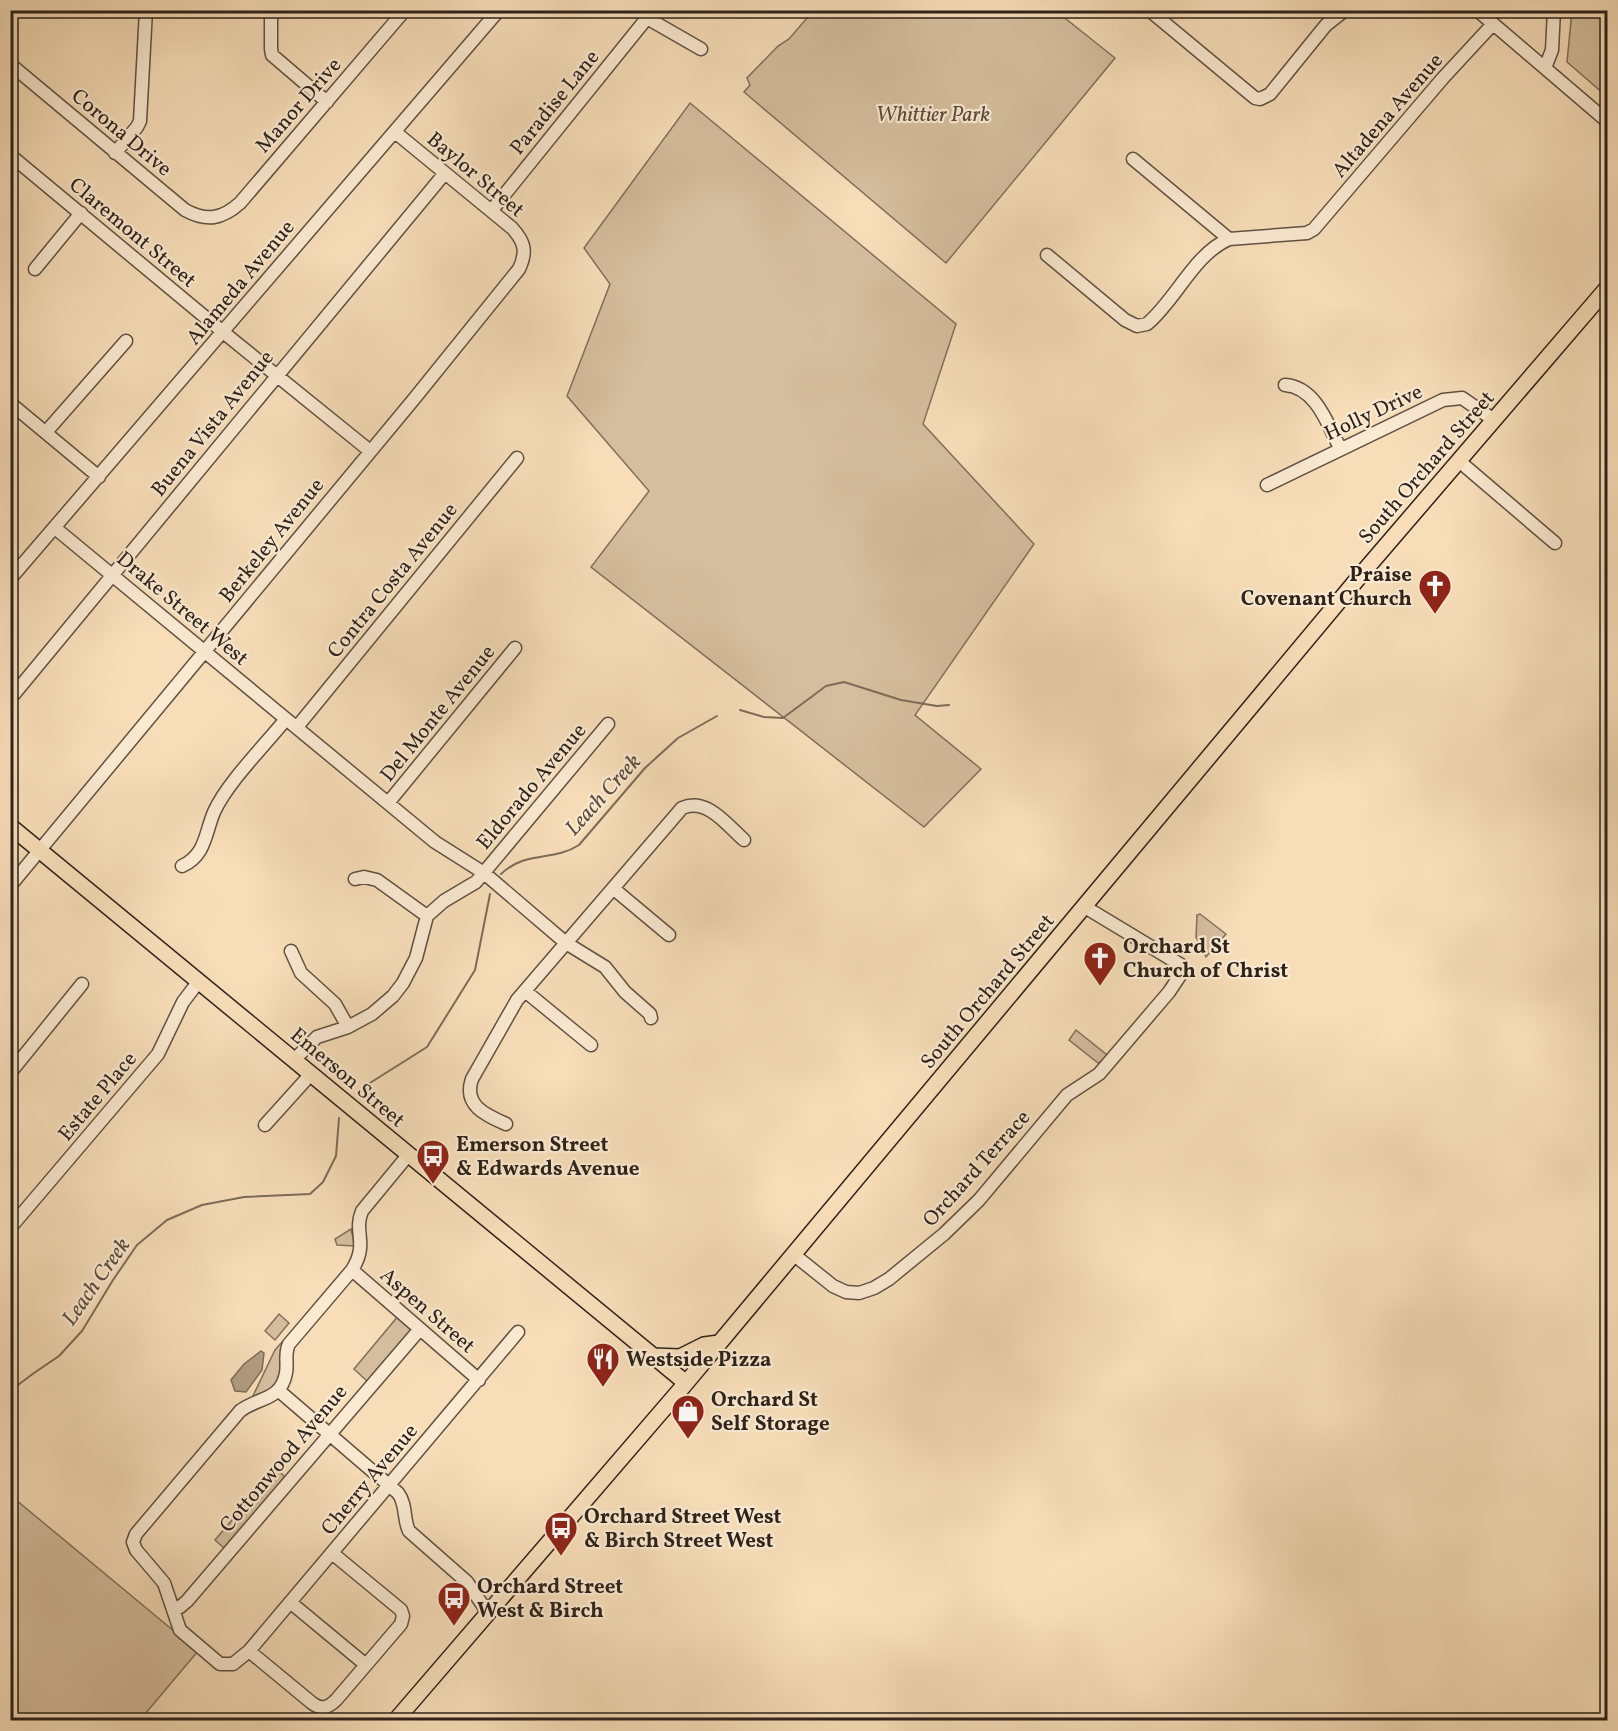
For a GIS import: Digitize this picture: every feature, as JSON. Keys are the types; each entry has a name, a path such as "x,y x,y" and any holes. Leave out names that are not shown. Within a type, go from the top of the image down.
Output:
{"main road":[{"name":"South Orchard Street","path":"396,1720 686,1383 1345,595 1608,287"},
{"name":"Emerson Street","path":"10,826 686,1383"},
{"path":"653,1356 680,1357 704,1345 718,1343"}],"street":[{"path":"115,153 140,121 146,10"},
{"path":"272,10 272,55 327,102"},
{"name":"Manor Drive","path":"216,216 225,215 240,202 405,10"},
{"name":"Alameda Avenue","path":"10,579 499,10"},
{"path":"1149,10 1255,98 1260,99 1270,94 1326,25 1346,10"},
{"path":"1477,10 1608,122"},
{"path":"1545,68 1552,50 1554,10"},
{"path":"643,14 701,49"},
{"name":"Paradise Lane","path":"492,210 643,14"},
{"name":"Altadena Avenue","path":"1229,238 1312,231 1443,78 1492,25"},
{"name":"Corona Drive","path":"10,64 185,210 200,216 216,216"},
{"name":"Baylor Street","path":"395,132 517,233 525,252"},
{"name":"Claremont Street","path":"10,155 223,333 370,451"},
{"path":"1047,255 1117,314 1131,324 1142,326 1152,320 1214,246 1229,238 1133,159"},
{"name":"Buena Vista Avenue","path":"10,699 445,173"},
{"path":"35,268 81,213"},
{"name":"Berkeley Avenue","path":"10,886 498,297 519,269 525,252"},
{"path":"46,432 126,340"},
{"path":"1284,385 1302,390 1314,401 1340,448"},
{"name":"Holly Drive","path":"1267,485 1340,448 1450,398 1467,400 1494,420"},
{"path":"10,403 99,477"},
{"name":"Contra Costa Avenue","path":"297,727 518,458"},
{"path":"1459,461 1555,543"},
{"name":"Drake Street West","path":"56,528 297,727"},
{"name":"Del Monte Avenue","path":"388,803 515,648"},
{"path":"182,866 190,862 201,850 214,813 223,797 286,719"},
{"name":"Eldorado Avenue","path":"426,916 444,901 470,887 484,873 608,724"},
{"path":"297,727 435,842 484,873 567,943 605,967 614,981 650,1014 651,1018"},
{"path":"506,1124 489,1117 473,1103 468,1093 469,1086 501,1025 517,1000 614,890 678,811 694,804 707,807 744,840"},
{"path":"294,1060 317,1037 348,1027 378,1009 393,996 403,983 417,958 426,916 377,880 364,877 355,879"},
{"path":"614,890 669,935"},
{"name":"Orchard Terrace","path":"793,1254 833,1286 846,1292 859,1293 890,1279 944,1234 979,1200 1067,1095 1099,1074 1163,998 1181,975 1180,965 1085,907"},
{"path":"291,951 301,973 335,1004 348,1027"},
{"name":"Estate Place","path":"10,1228 158,1054 183,1002 199,981"},
{"path":"10,1073 82,984"},
{"path":"525,991 591,1045"},
{"path":"265,1125 311,1074"},
{"path":"332,1552 402,1612 401,1624 336,1700 329,1706 321,1708 249,1651 233,1664 220,1664 180,1630 164,1583 134,1547 134,1540 136,1534 240,1411 268,1399 278,1390 286,1374 289,1344 352,1270 359,1256 361,1248 359,1221 362,1211 409,1154"},
{"name":"Aspen Street","path":"352,1270 478,1380"},
{"name":"Cottonwood Avenue","path":"173,1608 180,1607 187,1601 420,1329"},
{"name":"Cherry Avenue","path":"249,1651 518,1332"},
{"path":"278,1390 389,1485 402,1499 409,1532 467,1582 488,1613"},
{"path":"290,1602 366,1665"}],"green space":[{"name":"Whittier Park","path":"813,11 1056,11 1115,58 946,263 744,92 750,85 747,78 778,46 789,39"},
{"path":"1572,11 1607,11 1608,90 1604,94 1567,62"},
{"path":"690,103 956,324 923,424 1034,544 915,715 981,769 924,827 591,567 649,491 567,396 610,284 584,248"},
{"path":"1200,914 1226,934 1206,957 1196,937 1197,915"},
{"path":"1076,1030 1107,1055 1103,1061 1098,1063 1069,1040"},
{"path":"351,1229 355,1246 337,1245 335,1239"},
{"path":"279,1314 289,1323 275,1340 265,1331"},
{"path":"399,1315 411,1328 410,1333 369,1383 354,1369"},
{"path":"283,1341 284,1369 275,1388 251,1400 275,1350"},
{"path":"276,1468 287,1479 226,1550 215,1540"},
{"path":"10,1495 198,1651 140,1720 11,1720"}],"shaded area":[{"path":"261,1351 264,1353 262,1370 246,1392 235,1391 231,1380 244,1364"}],"waterway":[{"name":"Leach Creek","path":"740,710 764,717 783,718 826,686 844,682 901,700 937,706 949,705"},
{"name":"Leach Creek","path":"501,874 520,862 559,853 579,845 645,768 678,738 717,716"},
{"name":"Leach Creek","path":"362,1088 427,1047 475,970 490,894"},
{"name":"Leach Creek","path":"10,1395 14,1388 59,1356 82,1331 137,1245 167,1220 202,1205 244,1197 310,1194 323,1182 336,1156 339,1118"}],"place":[{"name":"Praise Covenant Church","path":"1435,615"},
{"name":"Orchard St Church of Christ","path":"1100,987"},
{"name":"Emerson Street & Edwards Avenue","path":"433,1185"},
{"name":"Westside Pizza","path":"603,1388"},
{"name":"Orchard St Self Storage","path":"688,1440"},
{"name":"Orchard Street West & Birch Street West","path":"561,1557"},
{"name":"Orchard Street West & Birch","path":"454,1627"}]}
